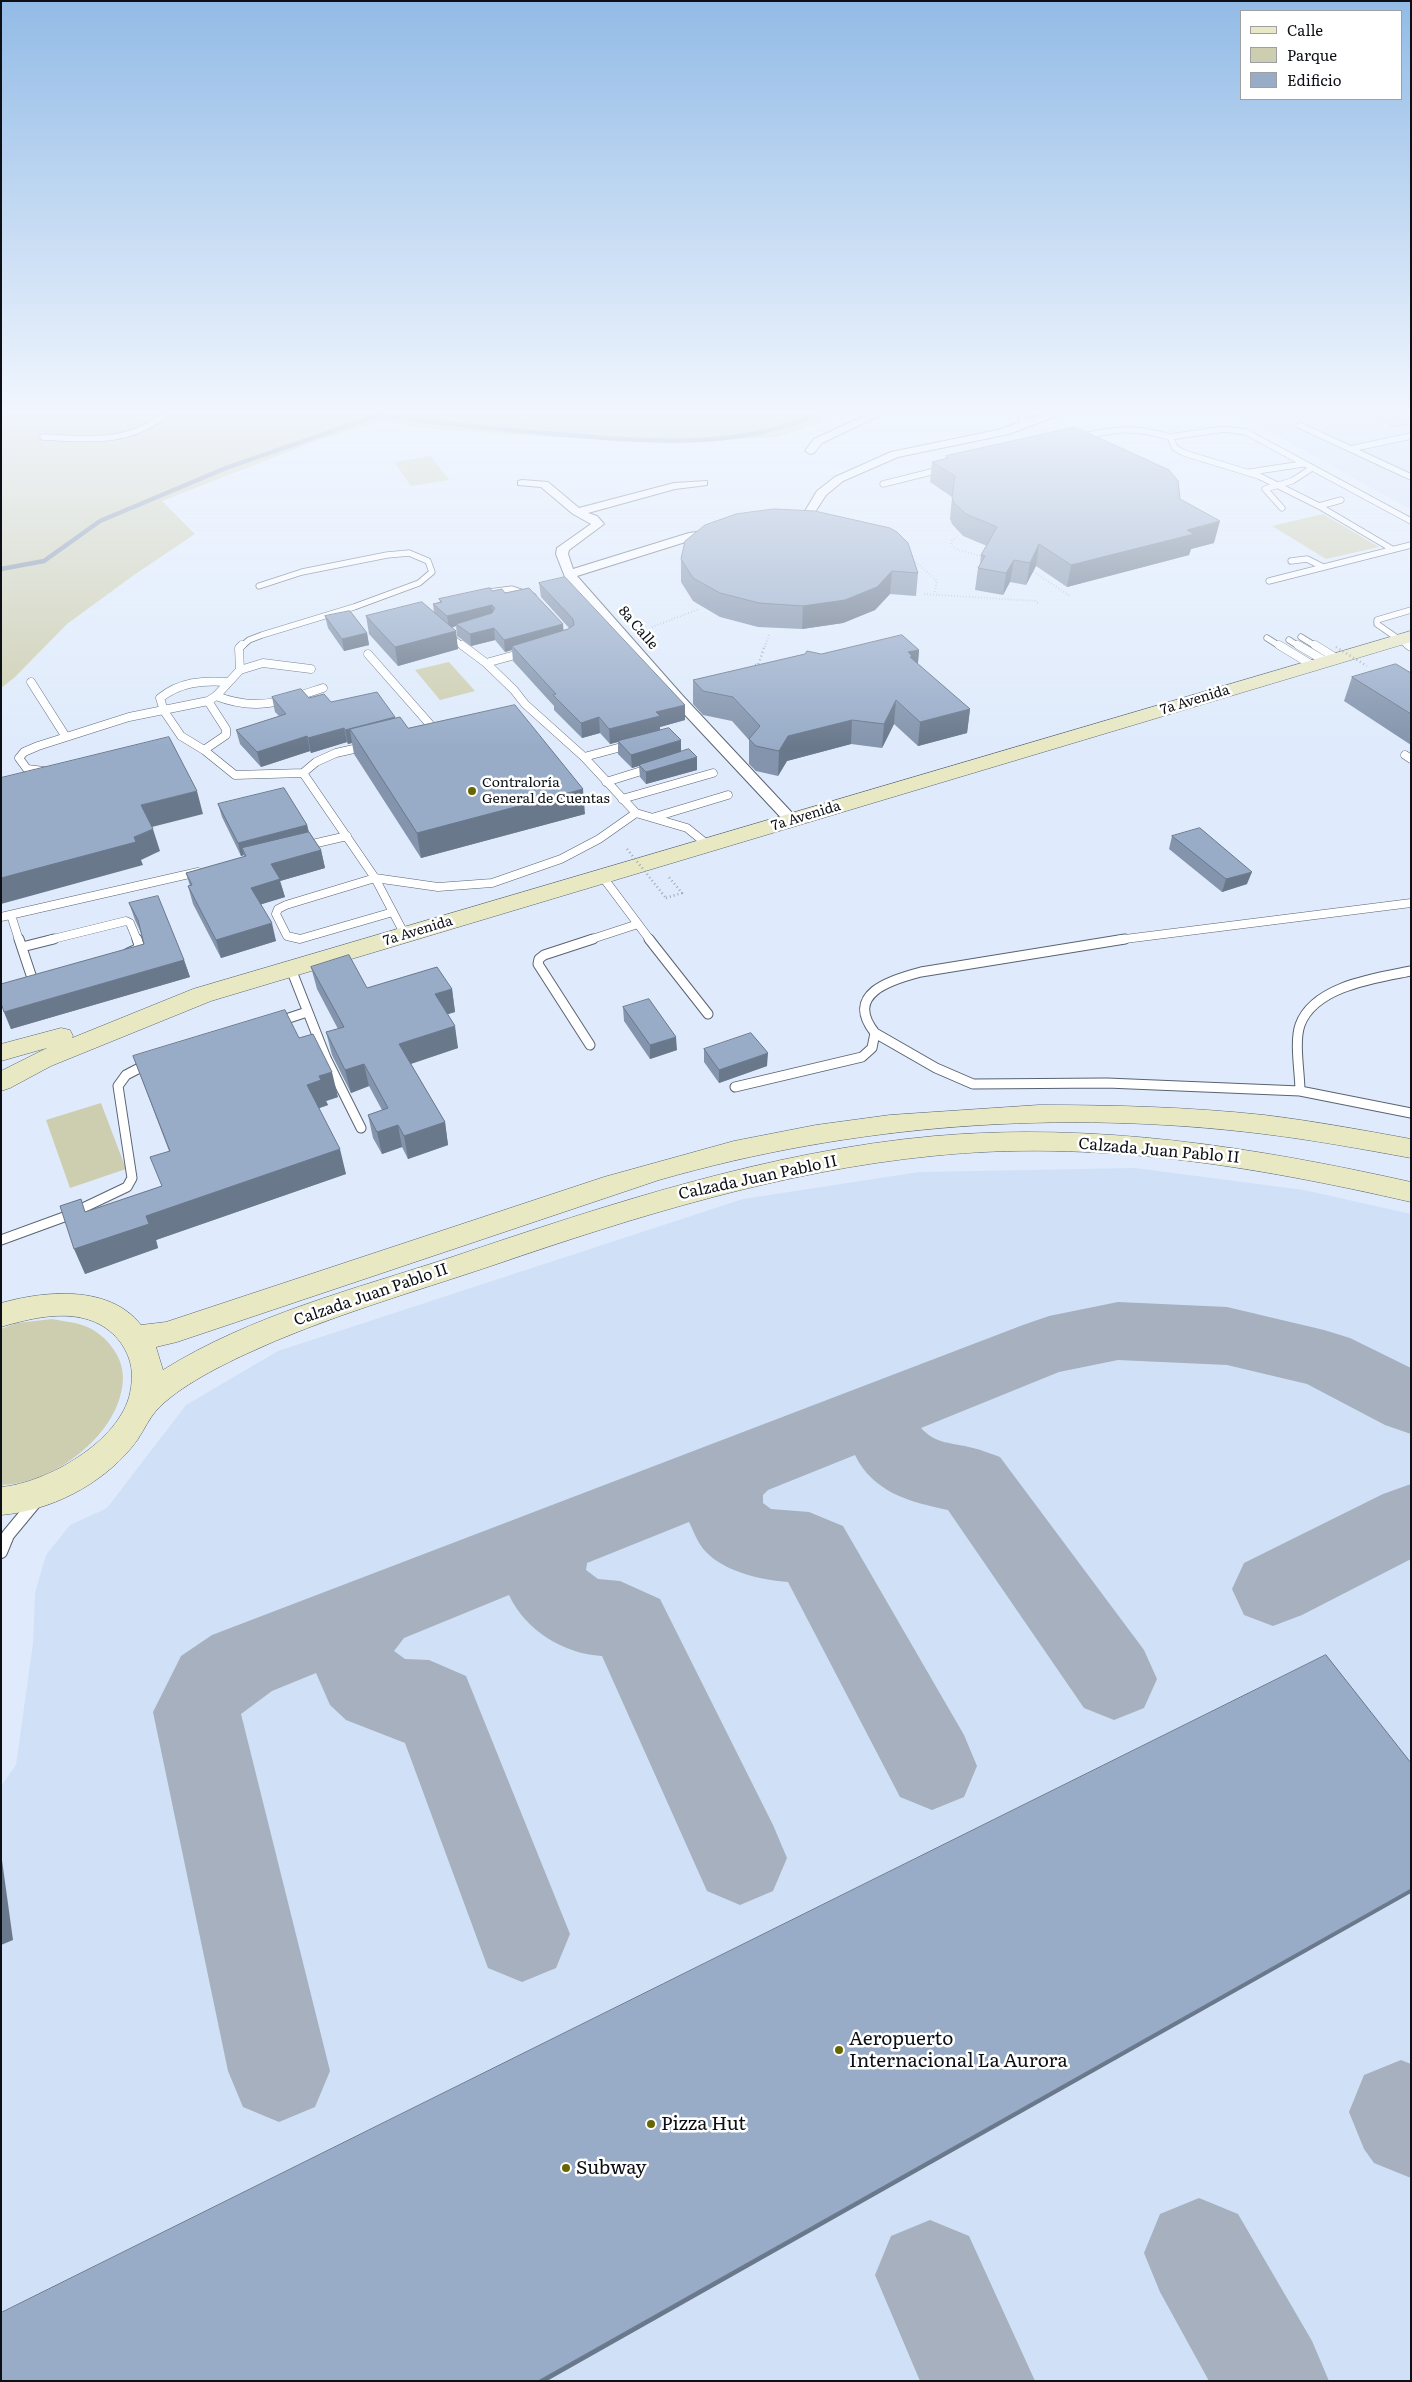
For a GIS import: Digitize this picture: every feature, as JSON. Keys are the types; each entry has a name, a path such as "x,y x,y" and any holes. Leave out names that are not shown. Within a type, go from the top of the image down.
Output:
{"main road":[{"name":"7a Avenida","path":"1,1053 708,845 1327,658 1407,641"},
{"name":"7a Avenida","path":"1,1082 42,1060 202,995"},
{"name":"Calzada Juan Pablo II","path":"136,1337 166,1334 625,1180 716,1155 815,1134 925,1120 1000,1114 1092,1114 1196,1119 1281,1127 1411,1149"},
{"name":"Calzada Juan Pablo II","path":"142,1405 174,1379 205,1360 248,1338 297,1320 636,1207 722,1183 829,1162 925,1146 996,1142 1123,1145 1263,1161 1411,1192"},
{"path":"1,1315 33,1306 74,1306 94,1309 118,1320 136,1337 146,1357 148,1380 142,1405 128,1432 106,1456 77,1477 44,1492 1,1501"}],"street":[{"name":"8a Calle","path":"596,525 563,548 562,554 568,574 677,698 791,820"},
{"path":"568,574 694,536 729,529"}],"lane":[{"path":"1352,525 1392,549"},
{"path":"1269,581 1411,544"},
{"path":"240,670 238,648 248,640 354,607 418,583 432,572 428,561 409,552 302,572 259,586"},
{"path":"1291,561 1308,559 1323,567"},
{"path":"480,594 508,587 532,595 538,601"},
{"path":"1407,641 1384,630 1377,624 1377,620 1411,610"},
{"path":"439,627 486,663 514,690 525,704 584,758 636,812 687,828 708,845"},
{"path":"446,634 455,631"},
{"path":"1301,637 1327,658"},
{"path":"1267,638 1327,658"},
{"path":"1288,640 1327,658"},
{"path":"486,663 530,650"},
{"path":"368,654 434,730"},
{"path":"54,769 39,771 27,769 19,758 24,752 129,718 208,701 216,696 240,670 263,663 310,669"},
{"path":"228,682 205,680 180,685 167,691 160,698 164,711 181,736 204,750 235,775 302,773 316,762 336,753 372,744"},
{"path":"31,682 66,737"},
{"path":"216,696 240,705 257,705 323,688"},
{"path":"208,701 226,729 226,735"},
{"path":"516,707 525,704"},
{"path":"426,732 443,727"},
{"path":"204,750 226,735 234,732"},
{"path":"172,738 181,736"},
{"path":"584,758 638,743"},
{"path":"606,782 659,765"},
{"path":"302,773 375,878 405,935"},
{"path":"622,799 713,774"},
{"path":"654,817 728,795"},
{"path":"393,912 300,938 287,936 276,914 278,909 286,905 375,878 438,887 492,883 560,859 599,838 636,812"},
{"path":"299,847 347,836"},
{"path":"1,917 52,907 204,870"},
{"path":"602,876 629,914 708,1014"},
{"path":"1411,903 1326,915 1156,934 921,972 889,981 873,992 865,1003 865,1019 875,1033 943,1071 973,1084 1107,1083 1300,1091 1411,1113"},
{"path":"11,915 22,947 38,979 31,987 24,990"},
{"path":"22,947 126,921 130,923 139,945 132,952 123,954"},
{"path":"590,1045 538,964 539,959 544,955 638,924"},
{"path":"291,969 303,993 307,1012 323,1050 361,1128"},
{"path":"1300,1091 1300,1026 1314,1003 1354,984 1411,972"},
{"path":"270,1024 307,1012"},
{"path":"736,1087 862,1057 872,1048 875,1033"},
{"path":"1,1240 64,1216 127,1187 132,1178 118,1086 126,1075 142,1065 160,1059"},
{"path":"1,1552 8,1535 44,1492"}],"path":[{"path":"957,537 952,540 951,545 958,550 988,558"},
{"path":"906,555 915,560 937,581 934,594"},
{"path":"1026,566 1070,596"},
{"path":"924,594 1035,601 1039,604"},
{"path":"652,628 699,609"},
{"path":"751,666 758,665 768,634"},
{"path":"1327,658 1367,666"},
{"path":"626,849 666,898 682,893"}],"shaded area":[{"name":"Aeropuerto Internacional La Aurora","path":"1135,1168 1304,1190 1411,1214 1411,2381 1,2381 1,1786 16,1765 33,1643 35,1593 46,1555 70,1525 107,1508 186,1405 278,1351 743,1199 919,1172"}],"green space":[{"path":"1,525 186,525 195,534 134,575 67,624 14,678 1,688"},
{"path":"1342,525 1379,547 1326,559 1272,526"},
{"path":"449,662 475,691 440,700 415,670"},
{"path":"101,1103 126,1169 70,1188 46,1120"},
{"path":"52,1319 87,1327 108,1342 121,1365 123,1382 121,1393 115,1411 105,1427 75,1457 39,1477 20,1483 1,1485 1,1329 17,1323"}],"building":[{"path":"705,525 877,525 897,532 908,543 918,573 892,571 877,587 845,600 803,606 759,603 720,593 693,578 681,559 685,541"},
{"path":"993,525 1205,525 1187,530 1194,534 1071,565 1039,544 1030,563 1014,560 1006,573 978,568 985,556 981,555 997,527"},
{"path":"565,577 685,705 656,712 660,716 609,729 599,717 581,723 553,695 556,694 512,646 568,629 574,625 573,619 539,583"},
{"path":"490,588 492,591 502,589 505,593 529,588 563,624 504,640 494,628 470,634 456,624 492,613 495,608 492,605 447,616 433,604 442,602 439,599"},
{"path":"422,602 456,631 395,647 366,616"},
{"path":"350,611 367,633 342,639 325,616"},
{"path":"902,635 919,650 908,652 912,656 910,657 970,709 920,722 896,700 884,724 852,720 788,736 779,751 756,746 749,739 760,726 733,697 703,691 693,680 805,654 807,651 821,654"},
{"path":"1396,664 1411,673 1411,714 1352,677"},
{"path":"301,689 309,698 324,694 331,702 377,692 395,717 308,738 307,736 257,752 236,730 286,714 272,697"},
{"name":"Contraloría General de Cuentas","path":"515,705 583,789 417,833 350,729 400,717 408,728"},
{"path":"669,728 681,740 631,755 618,741"},
{"path":"169,737 197,791 141,805 153,829 134,837 136,842 1,878 1,778"},
{"path":"689,749 697,757 646,772 639,765"},
{"path":"284,788 307,825 238,843 218,804"},
{"path":"1200,828 1252,872 1226,879 1172,836"},
{"path":"309,832 321,850 271,864 280,879 251,888 272,923 216,940 188,886 192,885 186,873 246,856 242,848"},
{"path":"158,896 184,960 4,1012 1,1003 1,984 144,944 138,920 129,903"},
{"path":"349,955 367,988 437,967 452,989 435,994 455,1026 399,1044 445,1122 404,1136 398,1125 377,1132 368,1115 388,1108 364,1064 345,1070 326,1032 344,1027 311,967"},
{"path":"649,999 676,1037 650,1045 623,1007"},
{"path":"285,1010 299,1038 313,1034 332,1072 319,1076 321,1080 307,1085 340,1149 146,1216 149,1224 74,1249 60,1206 81,1199 85,1212 162,1186 150,1157 170,1151 133,1056"},
{"path":"751,1033 768,1053 719,1070 704,1049"},
{"name":"Aeropuerto Internacional La Aurora","path":"1326,1655 1411,1763 1411,1889 538,2381 1,2381 1,2313"}],"waterway":[{"path":"1,569 44,561 94,525"}],"taxiway":[{"path":"740,1467 1049,1345 1118,1331 1227,1336 1324,1359 1411,1403"},
{"path":"890,1408 882,1426 888,1445 903,1461 927,1472 972,1481 1114,1679"},
{"path":"559,1538 740,1467"},
{"path":"740,1467 732,1476 723,1498 727,1518 743,1535 756,1541 809,1548 814,1551 932,1766"},
{"path":"1273,1589 1411,1519"},
{"path":"374,1611 559,1538"},
{"path":"559,1538 546,1560 545,1584 567,1605 579,1612 593,1617 620,1620 630,1626 740,1858"},
{"path":"279,2071 197,1712 211,1685 242,1663 374,1611"},
{"path":"374,1611 359,1630 352,1651 360,1676 377,1691 402,1701 429,1702 435,1706 522,1934"},
{"path":"1401,2112 1411,2126"},
{"path":"1199,2253 1272,2381"},
{"path":"930,2275 978,2381"}],"place":[{"name":"Contraloría General de Cuentas","path":"472,791"},
{"name":"Aeropuerto Internacional La Aurora","path":"839,2050"},
{"name":"Pizza Hut","path":"651,2124"},
{"name":"Subway","path":"566,2168"}]}
